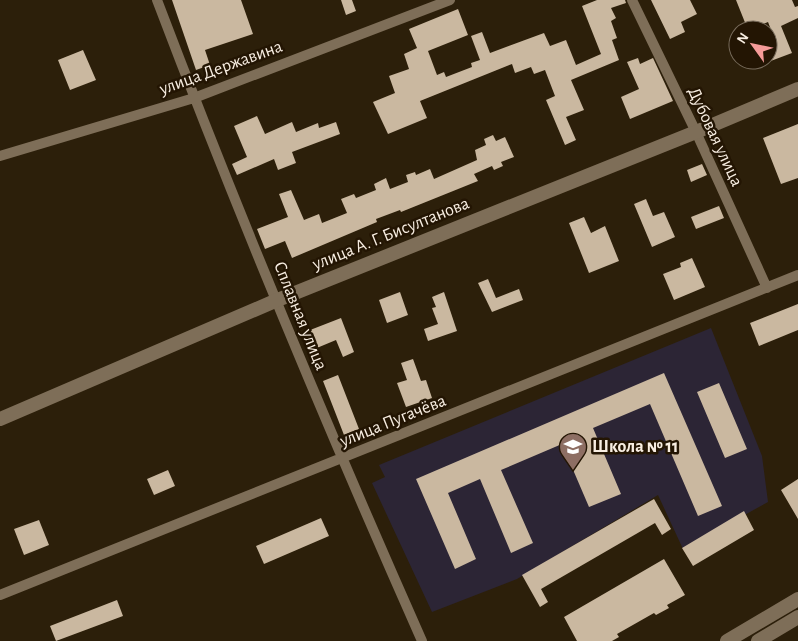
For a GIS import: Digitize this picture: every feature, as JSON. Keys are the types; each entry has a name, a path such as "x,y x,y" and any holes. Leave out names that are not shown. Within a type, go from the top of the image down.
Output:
{"street":[{"name":"Сплавная улица","path":"157,0 275,301 341,459 422,641"},
{"name":"улица Державина","path":"0,156 194,98 450,0"},
{"name":"Дубовая улица","path":"632,0 696,132 767,288"},
{"name":"улица А. Г. Бисултанова","path":"0,419 275,301 696,132 798,89"},
{"name":"улица Пугачёва","path":"0,595 798,275"},
{"path":"727,641 798,599"},
{"path":"758,641 798,618"}],"shaded area":[{"name":"Школа № 11","path":"711,328 762,456 768,502 683,549 658,495 517,579 432,612 372,483 385,477 379,465"}],"building":[{"path":"172,0 241,0 253,34 205,50 210,65 196,70"},
{"path":"341,0 352,0 356,11 346,15"},
{"path":"597,0 625,0 626,3 611,8 616,18 611,21 617,38 612,40 619,60 571,80 584,110 566,117 576,140 565,145 546,100 555,96 545,70 534,74 531,67 515,73 512,64 420,101 427,118 388,134 373,102 395,93 389,76 409,69 404,54 417,48 409,29 458,9 468,35 428,51 437,75 444,72 446,77 472,67 471,63 480,60 471,36 482,32 490,53 544,33 550,46 566,40 576,65 601,54 582,6"},
{"path":"651,0 690,0 697,14 681,22 685,32 670,39"},
{"path":"736,0 792,0 795,7 798,6 798,18 781,26 792,53 778,58 778,20 744,20"},
{"path":"83,50 96,80 70,90 58,60"},
{"path":"638,58 640,64 653,58 673,101 630,119 621,97 639,89 627,62"},
{"path":"257,116 265,134 292,122 296,132 318,123 319,128 336,122 340,134 292,152 296,163 278,170 274,159 237,175 232,164 247,157 234,126"},
{"path":"798,124 798,178 781,184 763,138"},
{"path":"493,135 496,141 505,137 514,157 501,162 503,166 494,170 492,166 474,174 478,181 401,212 400,210 376,219 377,222 292,258 285,241 265,249 257,229 288,217 279,194 291,190 304,220 319,214 322,223 347,213 341,199 354,194 356,198 376,190 374,184 386,178 390,189 408,182 406,175 415,172 416,175 430,169 434,179 477,160 475,150 486,145 484,139"},
{"path":"702,164 707,175 691,182 687,170"},
{"path":"646,199 653,216 664,212 675,237 652,247 634,204"},
{"path":"719,206 724,218 696,229 691,217"},
{"path":"584,217 591,233 605,226 619,261 589,273 569,223"},
{"path":"692,258 705,287 674,300 663,274 681,267 680,263"},
{"path":"488,279 496,298 519,289 523,300 492,312 478,283"},
{"path":"400,292 408,315 387,323 379,300"},
{"path":"444,292 457,331 428,341 424,329 438,324 432,308 436,307 432,297"},
{"path":"798,304 798,330 759,346 750,323"},
{"path":"341,318 354,352 343,357 336,340 312,350 305,332"},
{"path":"413,359 421,381 426,380 432,398 406,407 397,383 407,380 401,363"},
{"path":"664,373 722,506 698,516 650,404 593,428 621,494 589,507 562,444 501,470 533,543 511,553 480,479 448,493 476,559 455,569 416,479"},
{"path":"338,375 359,429 344,435 323,381"},
{"path":"719,383 747,449 725,458 697,392"},
{"path":"168,470 175,486 154,495 147,479"},
{"path":"798,479 798,519 781,490"},
{"path":"654,499 671,529 662,535 655,523 541,589 548,602 540,607 522,575"},
{"path":"744,511 754,530 693,566 682,548"},
{"path":"321,518 329,536 264,564 256,546"},
{"path":"39,520 49,545 24,555 14,529"},
{"path":"664,559 685,595 667,605 669,608 656,615 654,613 617,634 619,637 612,641 577,641 564,617"},
{"path":"117,600 123,616 56,641 50,626"}],"place":[{"name":"Школа № 11","path":"573,471"}]}
